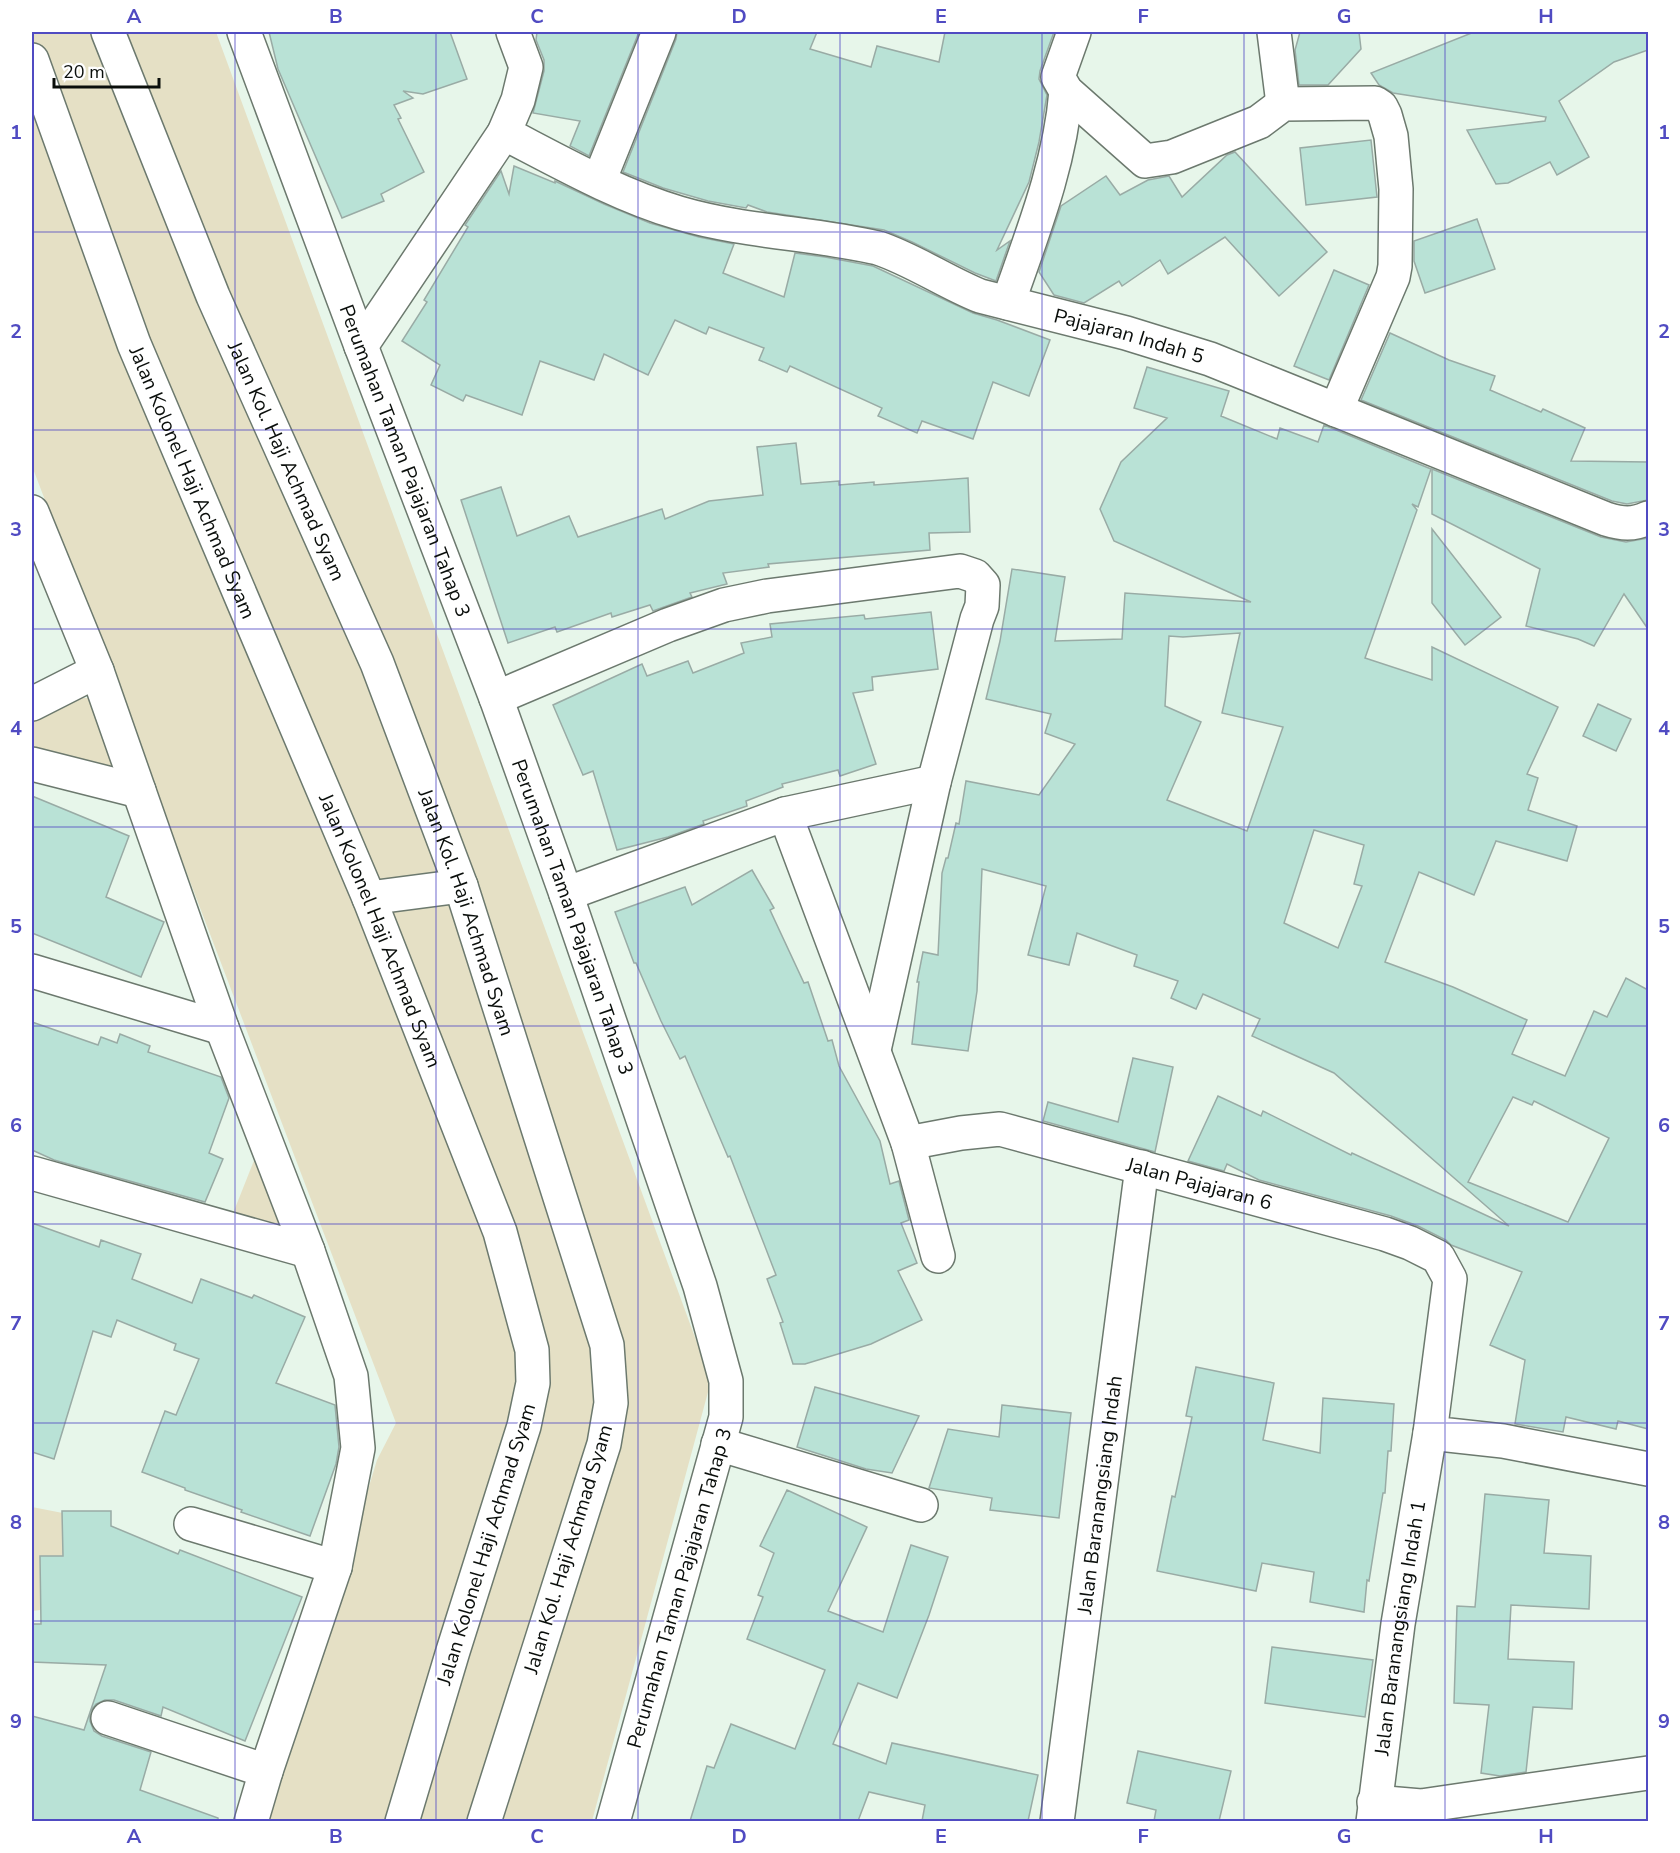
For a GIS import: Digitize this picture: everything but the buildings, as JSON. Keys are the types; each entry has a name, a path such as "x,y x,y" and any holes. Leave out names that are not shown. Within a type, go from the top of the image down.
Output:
{"street":[{"name":"Jalan Kol. Haji Achmad Syam","path":"108,32 213,296 377,663 461,886 607,1345 610,1402 604,1444 484,1821"},
{"name":"Perumahan Taman Pajajaran Tahap 3","path":"244,32 360,346 496,698 566,894 700,1286 726,1381 726,1417 709,1484 613,1821"},
{"path":"360,346 504,133 519,100 526,67 513,32"},
{"path":"598,182 659,32"},
{"path":"1074,32 1058,77 1066,91 1145,160 1172,157 1259,122 1283,104 1376,104 1381,107 1391,136 1396,189 1395,266 1393,277 1336,410"},
{"path":"1274,32 1283,104"},
{"name":"Jalan Kolonel Haji Achmad Syam","path":"32,60 134,344 369,898 500,1232 532,1350 534,1383 524,1426 402,1821"},
{"path":"1008,303 1044,200 1063,126 1066,91"},
{"name":"Pajajaran Indah 5","path":"504,133 598,182 678,213 714,222 878,248 893,253 980,296 1164,343 1606,519 1621,524 1635,524 1648,518"},
{"path":"32,512 97,671 222,1028 308,1251 351,1376 358,1448 335,1567 251,1821"},
{"path":"496,698 668,625 724,605 767,596 960,571 975,576 983,585 984,595 934,782 874,1050"},
{"path":"32,704 97,671"},
{"path":"32,764 139,791"},
{"path":"566,894 785,814 934,782"},
{"path":"785,814 908,1143 938,1256"},
{"path":"369,898 461,886"},
{"path":"32,971 222,1028"},
{"name":"Jalan Pajajaran 6","path":"908,1143 961,1133 1000,1129 1386,1234 1438,1257 1450,1279 1431,1433"},
{"name":"Jalan Baranangsiang Indah","path":"1057,1821 1142,1167"},
{"path":"32,1173 308,1251"},
{"path":"1431,1433 1503,1441 1648,1469"},
{"name":"Jalan Baranangsiang Indah 1","path":"1374,1812 1398,1624 1431,1433"},
{"path":"718,1444 921,1505"},
{"path":"191,1524 335,1567"},
{"path":"108,1718 266,1771"},
{"path":"1374,1812 1648,1773"}],"shaded area":[{"path":"32,32 216,32 711,1381 592,1821 268,1821 377,1460 396,1423 32,466"},
{"path":"80,698 88,698 94,703 119,761 113,772 32,749 32,722"},
{"path":"261,1143 290,1226 226,1231"},
{"path":"32,1507 78,1516 40,1610 32,1611"}]}
